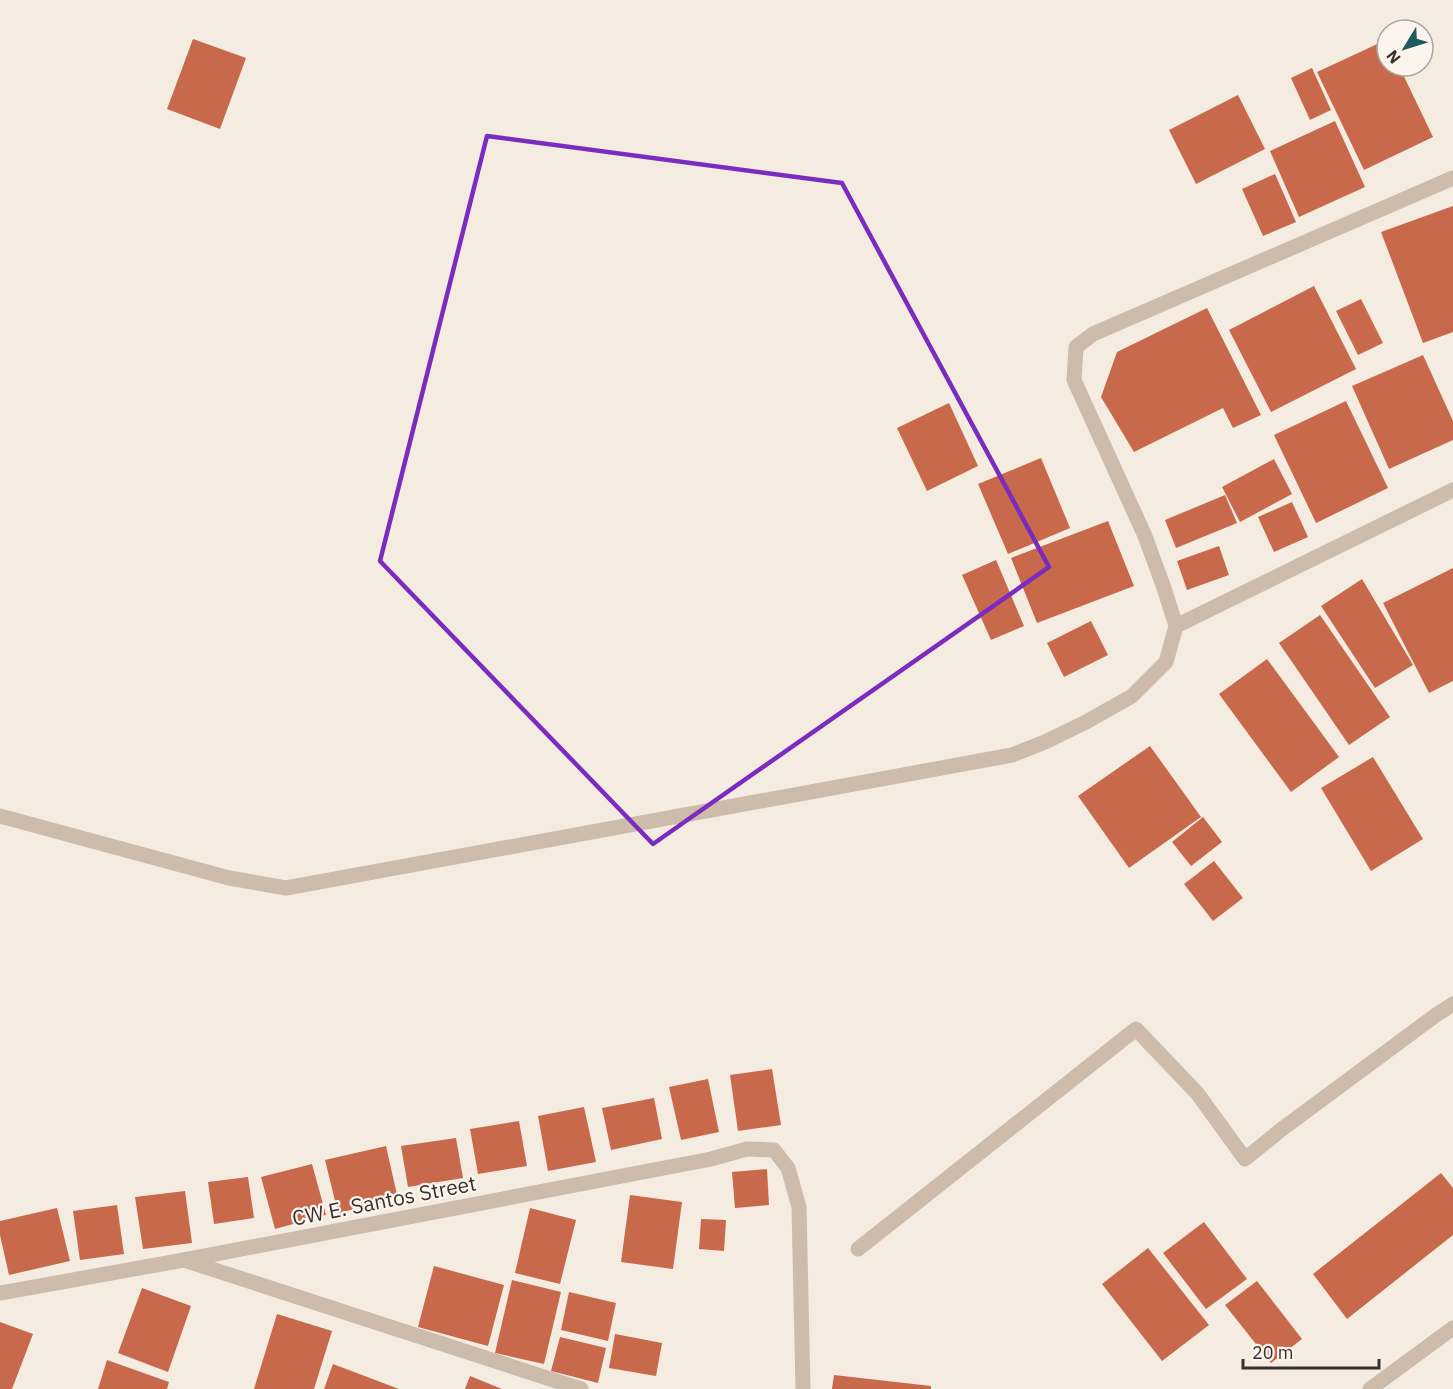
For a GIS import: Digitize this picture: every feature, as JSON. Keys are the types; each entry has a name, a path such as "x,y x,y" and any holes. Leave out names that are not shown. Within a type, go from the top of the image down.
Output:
{"street":[{"path":"0,816 229,878 286,888 1012,754 1045,742 1086,723 1131,696 1166,662 1176,626 1145,536 1074,380 1077,347 1093,334 1453,178"},
{"path":"1176,626 1453,490"},
{"path":"858,1249 1136,1029 1197,1093 1245,1159 1282,1129 1453,1004"},
{"name":"CW E. Santos Street","path":"0,1293 711,1159 747,1149 774,1150 788,1168 799,1207 802,1389"},
{"path":"184,1260 581,1389"},
{"path":"1370,1389 1453,1328"}],"highlighted area":[{"path":"487,136 842,183 1049,567 653,844 380,561"}],"building":[{"path":"193,39 246,58 220,129 167,109"},
{"path":"1375,45 1375,78 1405,78 1433,137 1364,170 1317,72"},
{"path":"1312,68 1331,110 1310,120 1291,78"},
{"path":"1238,95 1265,149 1196,184 1169,130"},
{"path":"1335,121 1365,187 1299,217 1270,151"},
{"path":"1275,174 1296,222 1263,236 1242,189"},
{"path":"1453,206 1453,332 1423,343 1381,232"},
{"path":"1314,286 1356,369 1271,412 1229,330"},
{"path":"1361,299 1383,343 1358,355 1336,311"},
{"path":"1207,308 1261,415 1233,428 1223,408 1134,452 1101,397 1117,352"},
{"path":"1423,355 1453,421 1453,440 1389,469 1352,386"},
{"path":"1346,401 1388,488 1316,523 1274,435"},
{"path":"949,403 978,466 927,491 897,428"},
{"path":"1041,458 1070,528 1008,554 978,484"},
{"path":"1274,459 1292,494 1240,522 1222,487"},
{"path":"1225,495 1237,523 1176,548 1165,520"},
{"path":"1292,502 1308,537 1274,552 1258,517"},
{"path":"1108,521 1134,586 1037,623 1011,558"},
{"path":"1219,546 1229,575 1187,590 1177,561"},
{"path":"996,560 1024,626 991,640 962,575"},
{"path":"1453,568 1453,681 1429,693 1383,603"},
{"path":"1362,579 1413,665 1375,688 1321,606"},
{"path":"1320,615 1390,717 1349,745 1279,643"},
{"path":"1091,621 1108,655 1064,677 1047,643"},
{"path":"1267,659 1339,757 1291,792 1219,694"},
{"path":"1150,746 1201,817 1129,868 1078,796"},
{"path":"1373,757 1423,839 1371,871 1321,788"},
{"path":"1203,817 1222,842 1191,866 1172,842"},
{"path":"1214,861 1243,898 1213,921 1184,884"},
{"path":"772,1069 781,1125 738,1131 730,1075"},
{"path":"708,1079 719,1132 681,1140 669,1087"},
{"path":"654,1098 662,1139 611,1150 602,1108"},
{"path":"584,1107 596,1162 548,1171 538,1116"},
{"path":"519,1121 527,1166 478,1174 470,1129"},
{"path":"456,1138 463,1178 408,1187 401,1146"},
{"path":"386,1146 398,1199 338,1213 325,1160"},
{"path":"312,1164 326,1215 275,1229 261,1177"},
{"path":"767,1169 769,1205 735,1208 732,1172"},
{"path":"1441,1173 1453,1188 1453,1235 1347,1319 1313,1274"},
{"path":"248,1177 254,1218 214,1224 208,1182"},
{"path":"185,1191 192,1243 143,1249 135,1197"},
{"path":"630,1195 682,1202 673,1269 621,1262"},
{"path":"117,1205 124,1254 80,1260 73,1211"},
{"path":"57,1208 70,1261 9,1275 0,1235 0,1221"},
{"path":"530,1208 576,1220 560,1284 515,1273"},
{"path":"701,1219 726,1220 724,1251 699,1249"},
{"path":"1204,1222 1247,1279 1206,1309 1163,1253"},
{"path":"1148,1248 1209,1325 1162,1361 1102,1284"},
{"path":"434,1266 504,1285 488,1346 418,1327"},
{"path":"512,1280 561,1292 544,1364 495,1353"},
{"path":"1257,1281 1302,1339 1271,1363 1225,1305"},
{"path":"142,1288 191,1306 168,1372 118,1353"},
{"path":"569,1292 616,1303 608,1341 561,1330"},
{"path":"277,1314 332,1331 314,1389 254,1389"},
{"path":"0,1322 33,1334 12,1389 0,1389"},
{"path":"615,1334 662,1343 656,1376 609,1368"},
{"path":"560,1337 606,1348 598,1383 551,1371"},
{"path":"107,1360 169,1382 167,1389 98,1389"},
{"path":"333,1364 399,1389 324,1389"},
{"path":"834,1375 931,1386 931,1389 832,1389"},
{"path":"470,1376 502,1389 465,1389"}]}
